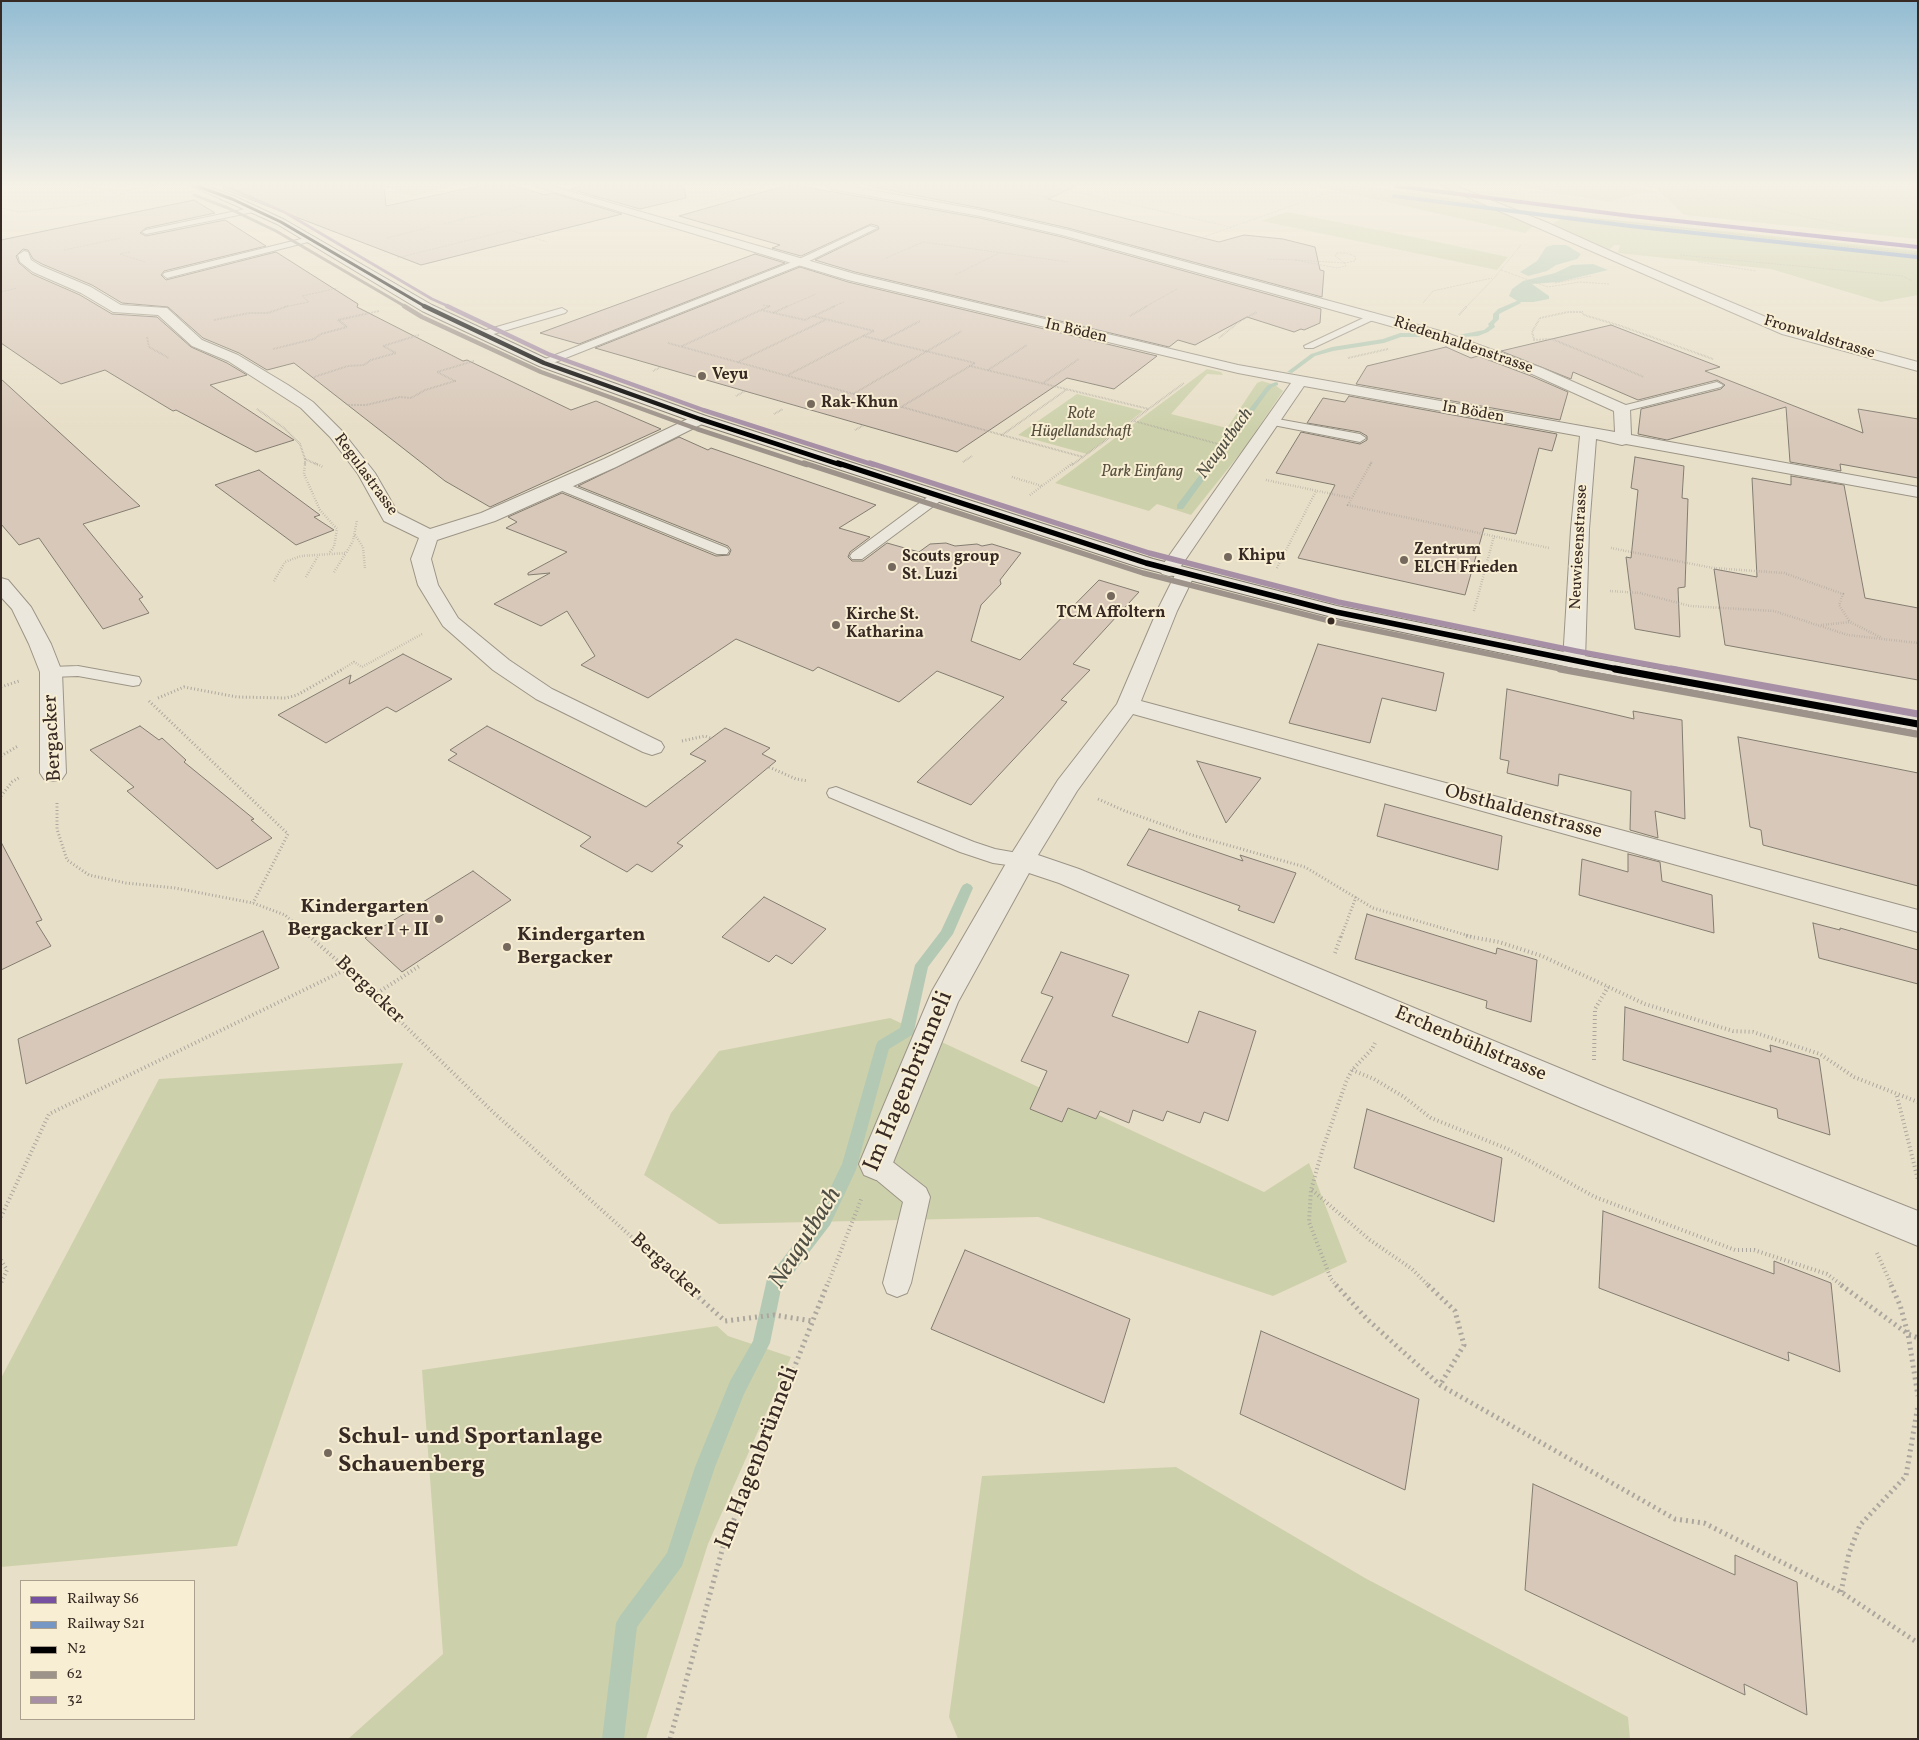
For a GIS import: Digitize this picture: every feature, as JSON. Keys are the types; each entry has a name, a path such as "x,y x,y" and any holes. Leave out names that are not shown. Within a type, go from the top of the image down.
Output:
{"main road":[{"path":"357,267 427,308 544,363 700,419 1177,572 1336,612 1574,661 1918,724"}],"street":[{"name":"Regulastrasse","path":"34,267 86,290 118,309 162,311 197,344 233,358 283,388 307,406 336,434 366,472 391,517 429,536"},
{"name":"In Böden","path":"819,267 916,294 1187,358 1300,381 1622,440"},
{"name":"Riedenhaldenstrasse","path":"1192,267 1439,335 1536,371 1622,409"},
{"name":"Fronwaldstrasse","path":"1637,267 1779,328 1809,338 1918,367"},
{"name":"Im Hagenbrünneli","path":"876,1164 942,1000 1066,786 1128,705 1167,611 1177,572 1237,474 1300,381"},
{"path":"1622,409 1622,440 1918,492"},
{"path":"652,747 544,694 501,665 450,622 428,585 421,559 429,536 488,517 700,419"},
{"name":"Neuwiesenstrasse","path":"1574,661 1579,548 1588,434"},
{"name":"Bergacker","path":"1,584 20,607 40,644 51,672 53,773"},
{"name":"Obsthaldenstrasse","path":"1128,705 1918,920"},
{"name":"Erchenbühlstrasse","path":"1022,860 1069,876 1602,1100 1918,1229"}],"lane":[{"path":"167,275 198,267"},
{"path":"544,363 627,332 787,267"},
{"path":"480,334 562,311"},
{"path":"1309,346 1374,316"},
{"path":"1622,409 1717,385"},
{"path":"1272,422 1360,438"},
{"path":"560,485 722,551"},
{"path":"857,556 938,496"},
{"path":"51,672 78,671 133,681"},
{"path":"836,793 967,847 993,856 1022,860"},
{"path":"876,1164 917,1197 897,1283"}],"path":[{"path":"950,277 969,267"},
{"path":"1344,359 1425,341 1439,335 1503,267"},
{"path":"1810,267 1903,276 1912,281"},
{"path":"1501,270 1548,287"},
{"path":"1555,283 1593,275"},
{"path":"1416,308 1433,291 1495,277"},
{"path":"1560,282 1564,283"},
{"path":"173,360 149,347 146,339 150,330 241,314 268,313 288,306 309,302 302,296 344,287"},
{"path":"1124,319 1181,287"},
{"path":"1,292 16,289"},
{"path":"773,313 819,293"},
{"path":"682,347 770,306 721,294"},
{"path":"1219,338 1240,320 1265,309"},
{"path":"233,358 314,339 321,334 347,327 338,320 381,310"},
{"path":"761,310 805,320 813,316 874,331 787,376"},
{"path":"1534,339 1532,332 1540,318 1568,312 1582,312 1584,315 1621,326 1730,367 1732,370 1713,383 1717,385"},
{"path":"737,362 825,319"},
{"path":"882,341 923,319"},
{"path":"853,394 966,329"},
{"path":"627,332 1083,457"},
{"path":"283,388 308,380 319,374 348,366 364,365 371,360 396,353 383,346 424,334"},
{"path":"863,336 975,363 902,407"},
{"path":"1524,342 1534,339 1552,339 1665,386 1668,398"},
{"path":"987,371 1028,344"},
{"path":"692,353 696,351"},
{"path":"1042,384 1080,358"},
{"path":"307,406 366,405 400,397 410,398 425,390 454,381 437,372 480,359"},
{"path":"970,366 1149,409"},
{"path":"653,371 660,367"},
{"path":"776,376 780,374"},
{"path":"1029,496 1184,383"},
{"path":"1001,436 1066,389"},
{"path":"736,396 745,391"},
{"path":"255,408 284,428 300,444 305,459 304,474 320,510 337,529 334,547 330,552"},
{"path":"1133,421 1211,442"},
{"path":"855,430 864,425"},
{"path":"963,462 972,456"},
{"path":"1237,474 1351,498 1348,506 1494,536 1713,568 1784,573 1843,594 1840,605 1850,622"},
{"path":"1012,477 1043,486"},
{"path":"1276,569 1316,491"},
{"path":"334,572 355,534 358,516"},
{"path":"355,534 363,547 365,569"},
{"path":"1472,619 1494,536"},
{"path":"274,581 285,562 301,556 330,552 346,553"},
{"path":"306,577 318,555"},
{"path":"1578,585 1640,593 1690,606 1774,611 1848,635 1918,643"},
{"path":"1818,625 1850,622 1884,639"},
{"path":"149,701 184,687 237,697 286,698 297,695 354,662 362,667 426,632"},
{"path":"1,687 24,679"},
{"path":"133,681 132,686 288,834 253,903"},
{"path":"1,756 22,744"},
{"path":"769,767 836,793"},
{"name":"Bergacker","path":"53,773 57,793 57,829 67,860 89,875 126,883 176,888 253,903 285,915 347,969 493,1112 725,1320 774,1315 812,1320"},
{"path":"1,796 12,782"},
{"path":"1092,796 1125,811 1192,835 1305,867 1373,908 1461,936 1499,942 1542,956 1645,1004 1733,1031 1753,1032 1820,1054 1854,1077 1918,1102"},
{"path":"1333,957 1356,897"},
{"path":"374,995 421,965"},
{"path":"1,1216 49,1114 347,969"},
{"path":"1594,1065 1595,1009 1608,987"},
{"path":"1379,1034 1372,1049 1352,1070 1346,1082 1323,1148 1311,1190 1310,1222 1331,1279 1368,1320 1440,1385 1675,1519 1704,1523 1841,1592 1918,1643"},
{"path":"1352,1070 1374,1079 1431,1118 1508,1149 1595,1197 1735,1250 1754,1250 1827,1274 1908,1334 1918,1338"},
{"path":"1897,1095 1918,1180"},
{"name":"Im Hagenbrünneli","path":"670,1739 723,1548 812,1320 876,1164"},
{"path":"1311,1190 1370,1240 1412,1269 1455,1311 1464,1345 1440,1385"},
{"path":"1873,1245 1900,1305 1908,1334 1918,1396"},
{"path":"1,1260 7,1270 1,1283"},
{"path":"1841,1592 1849,1553 1860,1526 1906,1476 1918,1404"}],"green space":[{"path":"1484,267 1499,267 1497,270"},
{"path":"1754,267 1918,267 1918,295 1881,302 1771,269"},
{"name":"Park Einfang","path":"1207,369 1221,372 1223,375 1207,374 1171,414 1227,428 1257,383 1262,381 1275,385 1283,391 1243,450 1191,515 1157,504 1149,511 1055,483"},
{"name":"Rote Hügellandschaft","path":"1077,394 1143,411 1087,454 1018,435"},
{"path":"890,1018 1264,1192 1309,1163 1347,1262 1273,1296 1038,1217 719,1224 644,1175 671,1113 719,1051"},
{"path":"403,1063 237,1546 1,1567 1,1378 159,1079"},
{"path":"717,1326 728,1336 791,1357 708,1544 646,1739 348,1739 443,1654 422,1370"},
{"path":"1176,1467 1365,1578 1628,1717 1630,1739 958,1739 949,1717 982,1476"}],"shaded area":[{"path":"1527,267 1553,267 1547,271 1528,276 1520,272"},
{"path":"1567,267 1601,267 1608,270 1559,282 1532,284 1549,296 1549,299 1519,302 1509,296 1512,289 1523,281 1555,273"}],"building":[{"path":"1,267 24,267 32,274 80,295 112,314 157,317 191,347 227,363 247,375 210,385 294,440 256,452 176,410 173,411 105,370 61,384 1,343"},
{"path":"50,267 180,267 164,271 161,275 166,280 216,267 300,267 358,304 357,307 463,361 467,360 571,410 596,401 661,429 490,507 445,481 294,363 267,370 239,353 203,338 168,307 122,303 92,285"},
{"path":"719,267 774,267 579,344 540,333"},
{"path":"801,267 848,282 1157,356 1114,389 1067,378 957,452 595,348"},
{"path":"839,267 1171,267 1321,309 1320,323 1294,332 1247,317 1195,345 1178,340 1169,347"},
{"path":"1212,267 1319,267 1320,270 1324,271 1322,297"},
{"path":"1611,325 1720,367 1705,371 1863,433 1858,409 1918,419 1918,478 1840,464 1841,471 1790,462 1786,407 1667,440 1638,434 1641,409 1721,389 1725,385 1717,380 1638,400 1573,372 1571,379 1501,351"},
{"path":"1446,347 1471,358 1478,356 1568,392 1560,420 1356,384 1367,366"},
{"path":"1,379 140,506 83,524 143,597 139,599 149,613 103,629 39,538 19,545 1,524"},
{"path":"1349,396 1557,434 1552,451 1539,448 1516,534 1484,528 1465,595 1298,558 1335,485 1276,473 1301,432 1360,444 1367,440 1367,436 1360,432 1307,423 1323,398 1345,402"},
{"path":"679,437 708,450 711,448 876,505 839,528 870,537 850,552 848,557 852,561 863,561 887,543 919,552 930,544 946,543 955,546 977,544 982,546 992,544 1021,553 1000,580 1001,584 981,605 971,641 1020,660 1099,580 1139,592 1073,664 1090,670 1061,700 1067,702 971,805 917,782 1004,697 937,671 899,702 818,667 813,671 736,639 648,698 581,665 595,656 567,611 541,626 494,604 550,573 528,575 528,573 567,552 506,528 517,522 508,517 562,493 716,556 729,555 731,550 728,546 578,486"},
{"path":"1635,457 1684,466 1682,498 1688,499 1685,587 1678,588 1680,637 1635,629 1626,557 1631,558 1638,490 1631,488"},
{"path":"259,470 320,515 314,517 334,530 296,545 215,485"},
{"path":"1791,476 1844,485 1865,598 1918,608 1918,680 1725,645 1714,569 1757,577 1752,478 1791,485"},
{"path":"1318,644 1444,673 1436,711 1382,698 1370,743 1289,723"},
{"path":"403,654 452,679 396,712 387,707 326,743 278,715 351,675 349,684"},
{"path":"1507,689 1634,719 1633,711 1682,720 1685,819 1655,811 1658,838 1630,830 1631,791 1559,774 1558,786 1507,773 1509,761 1500,759"},
{"path":"140,726 159,740 162,738 186,760 184,762 254,819 251,820 272,838 217,869 127,791 134,787 90,750"},
{"path":"487,726 646,807 706,761 690,754 725,728 770,748 762,754 776,761 677,843 683,846 652,872 637,864 627,872 580,846 591,837 448,760 457,754 450,750"},
{"path":"1738,737 1918,773 1918,886 1763,845 1761,830 1750,827"},
{"path":"1197,761 1261,778 1226,823"},
{"path":"1385,804 1502,836 1498,870 1377,836"},
{"path":"1149,829 1243,861 1240,855 1296,873 1274,923 1238,910 1240,906 1127,865"},
{"path":"1,842 42,920 36,922 51,946 1,970"},
{"path":"1628,854 1660,862 1662,881 1712,895 1714,933 1579,895 1582,859 1628,872"},
{"name":"Kindergarten Bergacker I + II","path":"473,871 511,900 402,972 365,938"},
{"path":"764,897 826,929 792,964 776,955 769,962 722,937"},
{"path":"1367,914 1496,954 1497,948 1537,960 1531,1022 1486,1008 1487,1001 1355,959"},
{"path":"1813,923 1840,930 1840,928 1918,950 1918,984 1819,958"},
{"path":"263,931 279,968 26,1084 18,1039"},
{"path":"1061,952 1129,975 1112,1016 1188,1043 1199,1011 1256,1031 1228,1121 1204,1112 1200,1123 1167,1111 1163,1121 1133,1110 1129,1123 1100,1111 1096,1119 1068,1108 1062,1122 1030,1109 1047,1071 1021,1061 1053,997 1041,993"},
{"path":"1625,1007 1771,1052 1770,1045 1819,1059 1830,1135 1778,1118 1777,1109 1623,1060"},
{"path":"1367,1109 1502,1158 1494,1222 1354,1168"},
{"path":"1603,1211 1774,1274 1774,1261 1831,1283 1840,1372 1788,1352 1789,1361 1599,1288"},
{"path":"965,1250 1130,1319 1104,1403 931,1329"},
{"path":"1261,1331 1419,1399 1405,1490 1240,1414"},
{"path":"1533,1484 1735,1575 1735,1555 1797,1582 1807,1715 1744,1684 1745,1695 1525,1590"}],"waterway":[{"name":"Neugutbach","path":"1461,335 1478,334 1486,331 1492,327 1491,324 1496,319 1496,314 1500,310 1519,302"},
{"name":"Neugutbach","path":"1290,372 1313,355 1332,349 1384,341 1400,335 1421,335"},
{"name":"Neugutbach","path":"1180,507 1265,392 1270,386 1276,384"},
{"name":"Neugutbach","path":"613,1739 627,1623 675,1559 705,1467 737,1388 761,1343 773,1285 824,1219 850,1165 883,1045 907,1031 922,965 946,934 967,888"}],"transit line":[{"name":"62","path":"337,267 422,317 541,372 697,429 1143,573 1334,622 1572,671 1916,734"},
{"name":"N2","path":"358,267 427,308 544,363 700,419 1146,563 1336,612 1574,661 1918,724"},
{"name":"32","path":"378,267 432,299 548,354 703,410 1149,553 1338,602 1576,651 1918,714"}],"place":[{"name":"Veyu","path":"702,376"},
{"name":"Rak-Khun","path":"811,404"},
{"name":"Khipu","path":"1228,557"},
{"name":"Zentrum ELCH Frieden","path":"1404,560"},
{"name":"Scouts group St. Luzi","path":"892,567"},
{"name":"TCM Affoltern","path":"1111,596"},
{"name":"Kirche St. Katharina","path":"836,625"},
{"name":"Kindergarten Bergacker I + II","path":"439,919"},
{"name":"Kindergarten Bergacker","path":"507,947"},
{"name":"Schul- und Sportanlage Schauenberg","path":"328,1453"}]}
